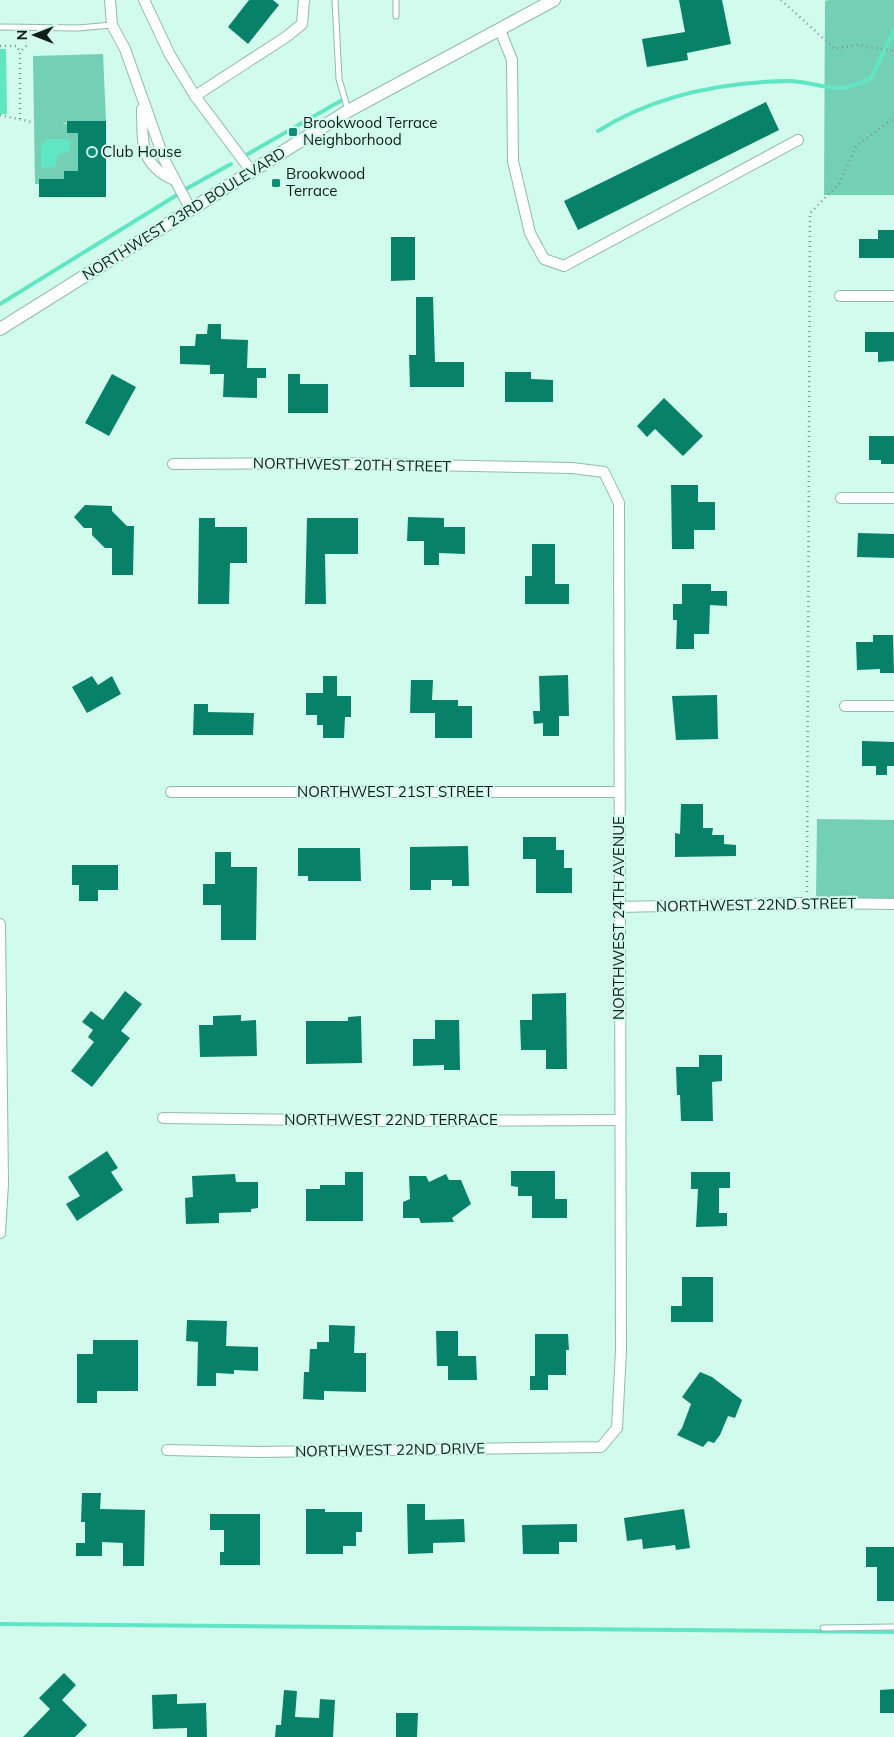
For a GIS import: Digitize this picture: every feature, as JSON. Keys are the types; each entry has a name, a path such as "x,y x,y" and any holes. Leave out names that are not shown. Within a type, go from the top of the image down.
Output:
{"street":[{"path":"110,0 112,25 125,49 153,132 174,180 191,210"},
{"path":"144,0 170,55 195,96 252,172"},
{"path":"195,96 286,37 302,24 304,0"},
{"name":"NORTHWEST 23RD BOULEVARD","path":"0,329 348,111 554,0"},
{"path":"500,30 512,60 513,161 530,233 544,259 564,266 798,140"},
{"path":"141,98 142,142 145,155 151,166 161,174 174,180"},
{"path":"840,296 894,296"},
{"name":"NORTHWEST 20TH STREET","path":"173,464 330,463 531,467"},
{"name":"NORTHWEST 24TH AVENUE","path":"531,467 572,468 604,472 619,503 621,1350 617,1428 609,1438"},
{"path":"841,498 894,498"},
{"path":"845,706 894,706"},
{"name":"NORTHWEST 21ST STREET","path":"171,792 619,792"},
{"name":"NORTHWEST 22ND STREET","path":"619,908 806,903 894,904"},
{"path":"0,924 3,1164 0,1233"},
{"name":"NORTHWEST 22ND TERRACE","path":"163,1118 393,1121 619,1120"},
{"name":"NORTHWEST 22ND DRIVE","path":"167,1450 260,1452 575,1448 601,1447 609,1438"}],"lane":[{"path":"335,0 339,80 348,111"},
{"path":"396,0 396,16"},
{"path":"0,27 78,28 112,25"},
{"path":"824,1628 894,1627"}],"path":[{"path":"781,0 835,49 858,44 894,50"},
{"path":"20,52 28,44"},
{"path":"0,46 17,46 20,52 20,119"},
{"path":"0,115 32,122"},
{"path":"806,903 810,213 839,184 857,145 894,118"}],"shaded area":[{"path":"894,0 894,195 824,195 825,1"},
{"path":"0,49 6,49 7,114 0,114"},
{"path":"103,54 106,121 63,123 67,124 67,133 78,133 78,171 64,171 64,179 39,179 39,184 35,184 33,56"},
{"path":"48,139 70,140 70,151 58,154 55,167 41,168 41,145"},
{"path":"817,819 894,820 894,900 816,899"}],"building":[{"path":"249,0 273,0 279,5 248,44 228,27"},
{"path":"679,0 722,0 731,44 687,53 688,60 647,67 642,39 685,32"},
{"path":"766,102 779,130 578,230 564,201"},
{"name":"Club House","path":"67,121 106,121 106,197 39,197 39,179 64,179 64,171 78,171 78,133 67,133"},
{"path":"878,230 894,230 894,258 859,258 859,239 878,239"},
{"path":"391,237 415,237 415,280 391,281"},
{"path":"416,297 433,297 435,362 464,362 464,387 410,387 409,355 416,355"},
{"path":"208,324 221,324 221,339 248,340 247,368 266,368 266,378 257,378 257,398 223,397 224,374 210,374 210,365 180,364 180,346 195,346 196,334 207,334"},
{"path":"865,332 894,332 894,361 878,362 878,352 865,352"},
{"path":"505,372 531,372 531,379 553,380 553,402 505,402"},
{"path":"112,374 136,387 109,436 85,423"},
{"path":"288,374 300,374 300,384 328,384 328,413 288,413"},
{"path":"664,398 703,436 683,456 655,429 647,437 637,426"},
{"path":"869,436 894,436 894,464 881,464 881,460 869,460"},
{"path":"671,485 698,485 698,502 715,502 715,530 694,530 694,549 672,549"},
{"path":"85,505 112,506 112,511 127,526 134,526 133,575 112,575 112,548 105,548 92,535 92,528 84,528 74,517"},
{"path":"408,517 444,518 444,527 465,527 465,554 439,553 439,565 424,565 424,541 407,541"},
{"path":"199,518 215,518 215,527 247,527 247,563 230,563 229,604 198,604"},
{"path":"307,518 358,518 358,554 325,554 326,604 305,604"},
{"path":"858,533 894,534 894,558 857,557"},
{"path":"532,544 555,544 555,584 569,584 569,604 525,604 525,576 532,576"},
{"path":"682,584 711,584 711,591 727,591 727,606 710,605 709,634 694,634 694,649 676,649 677,620 673,620 673,604 682,604"},
{"path":"873,635 893,635 894,673 880,673 880,669 857,670 856,642 873,642"},
{"path":"568,675 569,716 559,716 559,736 543,736 543,723 534,724 533,711 540,711 539,676"},
{"path":"92,676 98,685 112,676 121,694 87,713 72,687"},
{"path":"323,676 337,676 337,696 351,696 351,717 345,717 344,738 323,738 323,725 317,725 317,715 306,715 306,693 323,693"},
{"path":"411,680 433,680 432,700 458,700 458,706 472,706 472,738 435,738 435,713 410,713"},
{"path":"717,695 718,739 676,740 672,696"},
{"path":"194,704 208,704 208,712 254,713 253,735 193,735"},
{"path":"862,741 894,742 894,766 887,766 887,775 876,775 876,766 862,766"},
{"path":"681,804 703,804 703,828 713,828 712,835 724,835 724,844 736,845 736,856 675,857 675,833 680,834"},
{"path":"523,837 556,837 556,850 564,850 564,868 572,868 572,893 536,893 536,859 523,859"},
{"path":"468,846 469,886 452,886 452,880 431,880 431,890 410,890 410,847"},
{"path":"298,848 360,848 361,881 308,881 308,876 298,876"},
{"path":"215,852 231,852 231,867 257,867 256,940 221,940 221,905 203,905 203,884 215,884"},
{"path":"72,865 118,865 118,890 98,890 98,901 79,901 79,885 72,885"},
{"path":"125,991 142,1004 121,1031 130,1038 92,1087 71,1071 94,1042 88,1037 93,1030 82,1022 91,1011 103,1020"},
{"path":"566,993 567,1069 546,1069 546,1050 521,1050 520,1020 532,1020 532,994"},
{"path":"241,1015 241,1021 256,1020 257,1056 200,1057 199,1025 213,1025 213,1016"},
{"path":"361,1016 362,1063 306,1064 306,1021 348,1021 348,1017"},
{"path":"435,1020 459,1020 460,1070 444,1070 444,1065 413,1066 413,1039 435,1039"},
{"path":"699,1055 722,1055 722,1081 712,1082 713,1121 681,1121 680,1095 677,1095 676,1067 699,1067"},
{"path":"107,1151 118,1168 111,1172 123,1190 77,1221 66,1204 80,1196 68,1177"},
{"path":"511,1171 555,1171 555,1199 567,1199 567,1218 532,1218 532,1196 518,1196 518,1187 511,1186"},
{"path":"345,1172 363,1172 363,1221 306,1221 306,1189 320,1189 320,1185 345,1185"},
{"path":"691,1172 730,1172 730,1188 719,1188 719,1213 727,1213 727,1226 696,1227 698,1189 691,1189"},
{"path":"235,1174 236,1182 258,1182 258,1208 251,1209 251,1212 219,1213 219,1223 186,1224 185,1198 193,1197 192,1176"},
{"path":"446,1174 449,1180 461,1180 471,1204 452,1218 454,1222 421,1223 419,1218 403,1218 403,1202 410,1199 409,1176 426,1176 429,1182"},
{"path":"682,1277 713,1277 713,1322 671,1322 671,1306 682,1306"},
{"path":"187,1320 227,1321 226,1346 258,1347 258,1371 234,1370 234,1374 216,1373 216,1386 197,1386 198,1342 186,1341"},
{"path":"329,1325 355,1326 354,1353 366,1353 366,1392 324,1391 324,1400 303,1399 304,1372 309,1372 310,1349 317,1349 317,1342 329,1342"},
{"path":"436,1331 458,1331 458,1356 476,1356 477,1380 448,1380 448,1366 437,1366"},
{"path":"535,1334 568,1334 569,1350 566,1350 566,1375 548,1375 548,1390 530,1390 530,1376 535,1376"},
{"path":"93,1340 138,1340 138,1391 97,1391 97,1403 77,1403 77,1354 93,1354"},
{"path":"700,1372 712,1377 742,1400 735,1418 728,1416 720,1435 714,1443 708,1441 703,1447 677,1435 682,1428 691,1404 682,1397"},
{"path":"82,1493 101,1493 100,1509 145,1510 144,1566 123,1566 123,1543 102,1542 102,1556 76,1556 76,1543 85,1543 85,1522 81,1522"},
{"path":"407,1504 425,1504 425,1520 464,1519 465,1542 433,1543 433,1553 408,1554"},
{"path":"306,1509 325,1509 325,1512 362,1512 362,1532 356,1532 356,1546 343,1546 343,1554 306,1554"},
{"path":"684,1509 690,1548 676,1550 675,1545 643,1549 642,1539 627,1541 624,1518"},
{"path":"210,1514 260,1514 260,1565 220,1565 220,1552 224,1552 224,1530 210,1530"},
{"path":"577,1524 577,1542 559,1542 559,1554 523,1554 522,1525"},
{"path":"866,1547 894,1547 894,1601 877,1601 877,1567 866,1567"},
{"path":"64,1673 76,1685 62,1700 87,1725 75,1737 23,1737 50,1709 39,1698"},
{"path":"894,1689 894,1713 880,1713 880,1690"},
{"path":"284,1690 297,1691 295,1717 319,1718 320,1699 335,1700 333,1737 275,1737 276,1725 281,1725"},
{"path":"177,1694 177,1704 206,1703 207,1737 187,1737 187,1728 153,1729 152,1695"},
{"path":"396,1713 418,1713 417,1737 396,1737"}],"waterway":[{"path":"598,131 643,108 690,93 715,88 739,84 789,81 832,88 855,85 871,78 894,31"},
{"path":"248,154 344,99"},
{"path":"184,190 231,164"},
{"path":"0,304 177,195"},
{"path":"0,1624 894,1632"}],"place":[{"name":"Brookwood Terrace Neighborhood","path":"293,132"},
{"name":"Club House","path":"92,152"},
{"name":"Brookwood Terrace","path":"276,183"}]}
